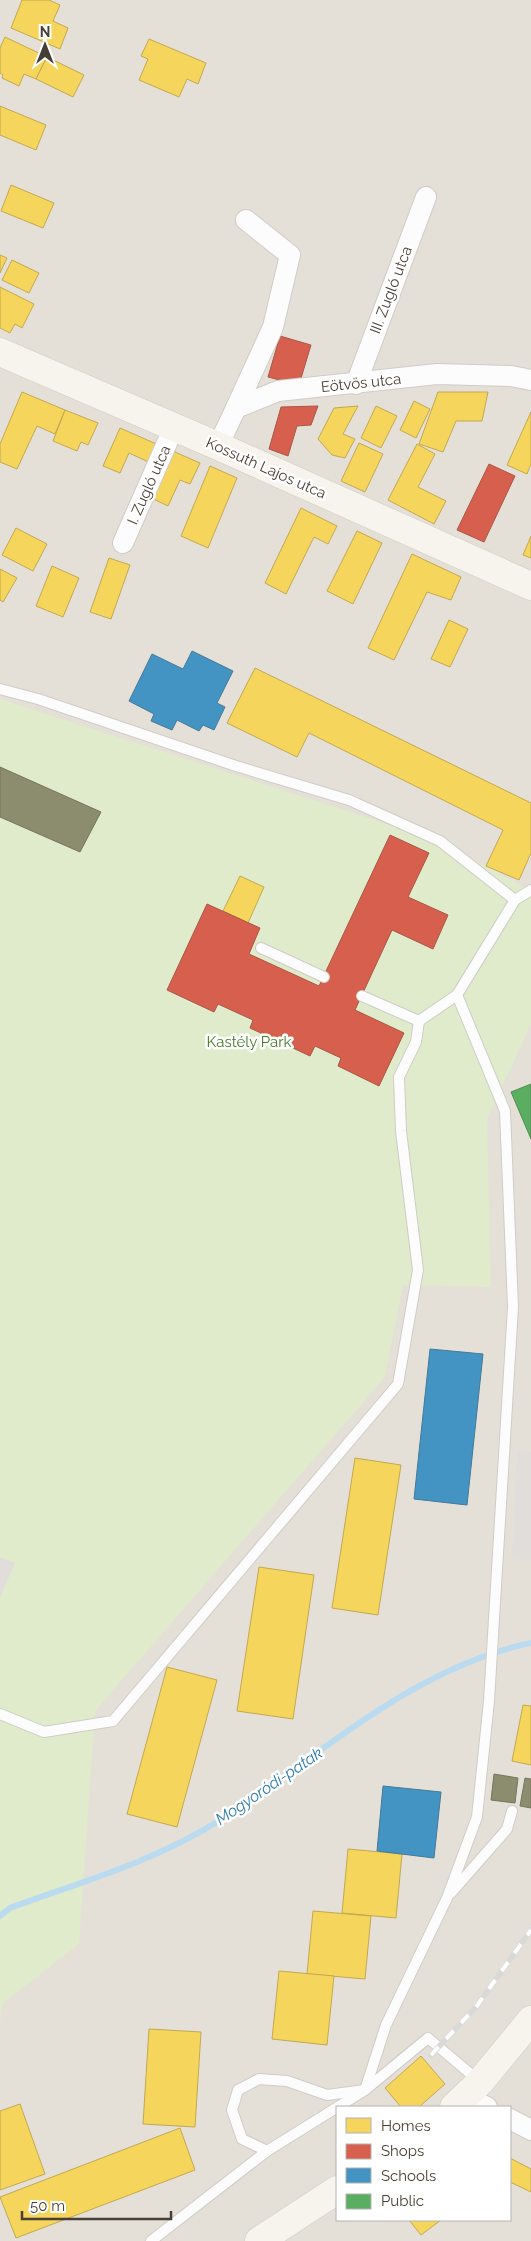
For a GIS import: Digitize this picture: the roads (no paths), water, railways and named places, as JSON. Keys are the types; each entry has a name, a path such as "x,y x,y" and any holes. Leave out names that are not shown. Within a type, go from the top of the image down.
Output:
{"main road":[{"name":"Kossuth Lajos utca","path":"0,352 218,446 531,586"},
{"path":"472,2098 531,2020"},
{"path":"270,2238 336,2191"}],"street":[{"name":"III. Zugló utca","path":"356,384 426,197"},
{"path":"218,446 273,326 290,255 246,220"},
{"name":"Eötvös utca","path":"236,408 278,392 438,374 511,376 531,380"},
{"name":"I. Zugló utca","path":"123,543 174,427"},
{"path":"511,2120 531,2130"}],"lane":[{"path":"0,689 38,699 236,766 349,800 440,842 515,900"},
{"path":"0,1714 44,1732 113,1720 398,1384 418,1270 400,1131 399,1077 416,1042 419,1021 457,994 515,900 531,890"},
{"path":"261,948 324,977"},
{"path":"365,2090 386,2025 447,1898 477,1817 494,1639 513,1307 505,1111 457,994"},
{"path":"362,996 419,1021"},
{"path":"447,1898 507,1829 512,1811"},
{"path":"339,2106 365,2090 428,2038 472,2098"},
{"path":"267,2151 242,2139 232,2110 238,2090 259,2079 287,2081 328,2095 365,2090"},
{"path":"151,2241 267,2151 336,2108"}],"waterway":[{"name":"Mogyoródi-patak","path":"0,1916 10,1908 118,1870 196,1834 220,1820 368,1717 406,1693 446,1672 487,1655 531,1643"}],"railway":[{"path":"431,2055 476,2007 531,1930"}],"park label":[{"name":"Kastély Park","path":"249,1042"}]}
